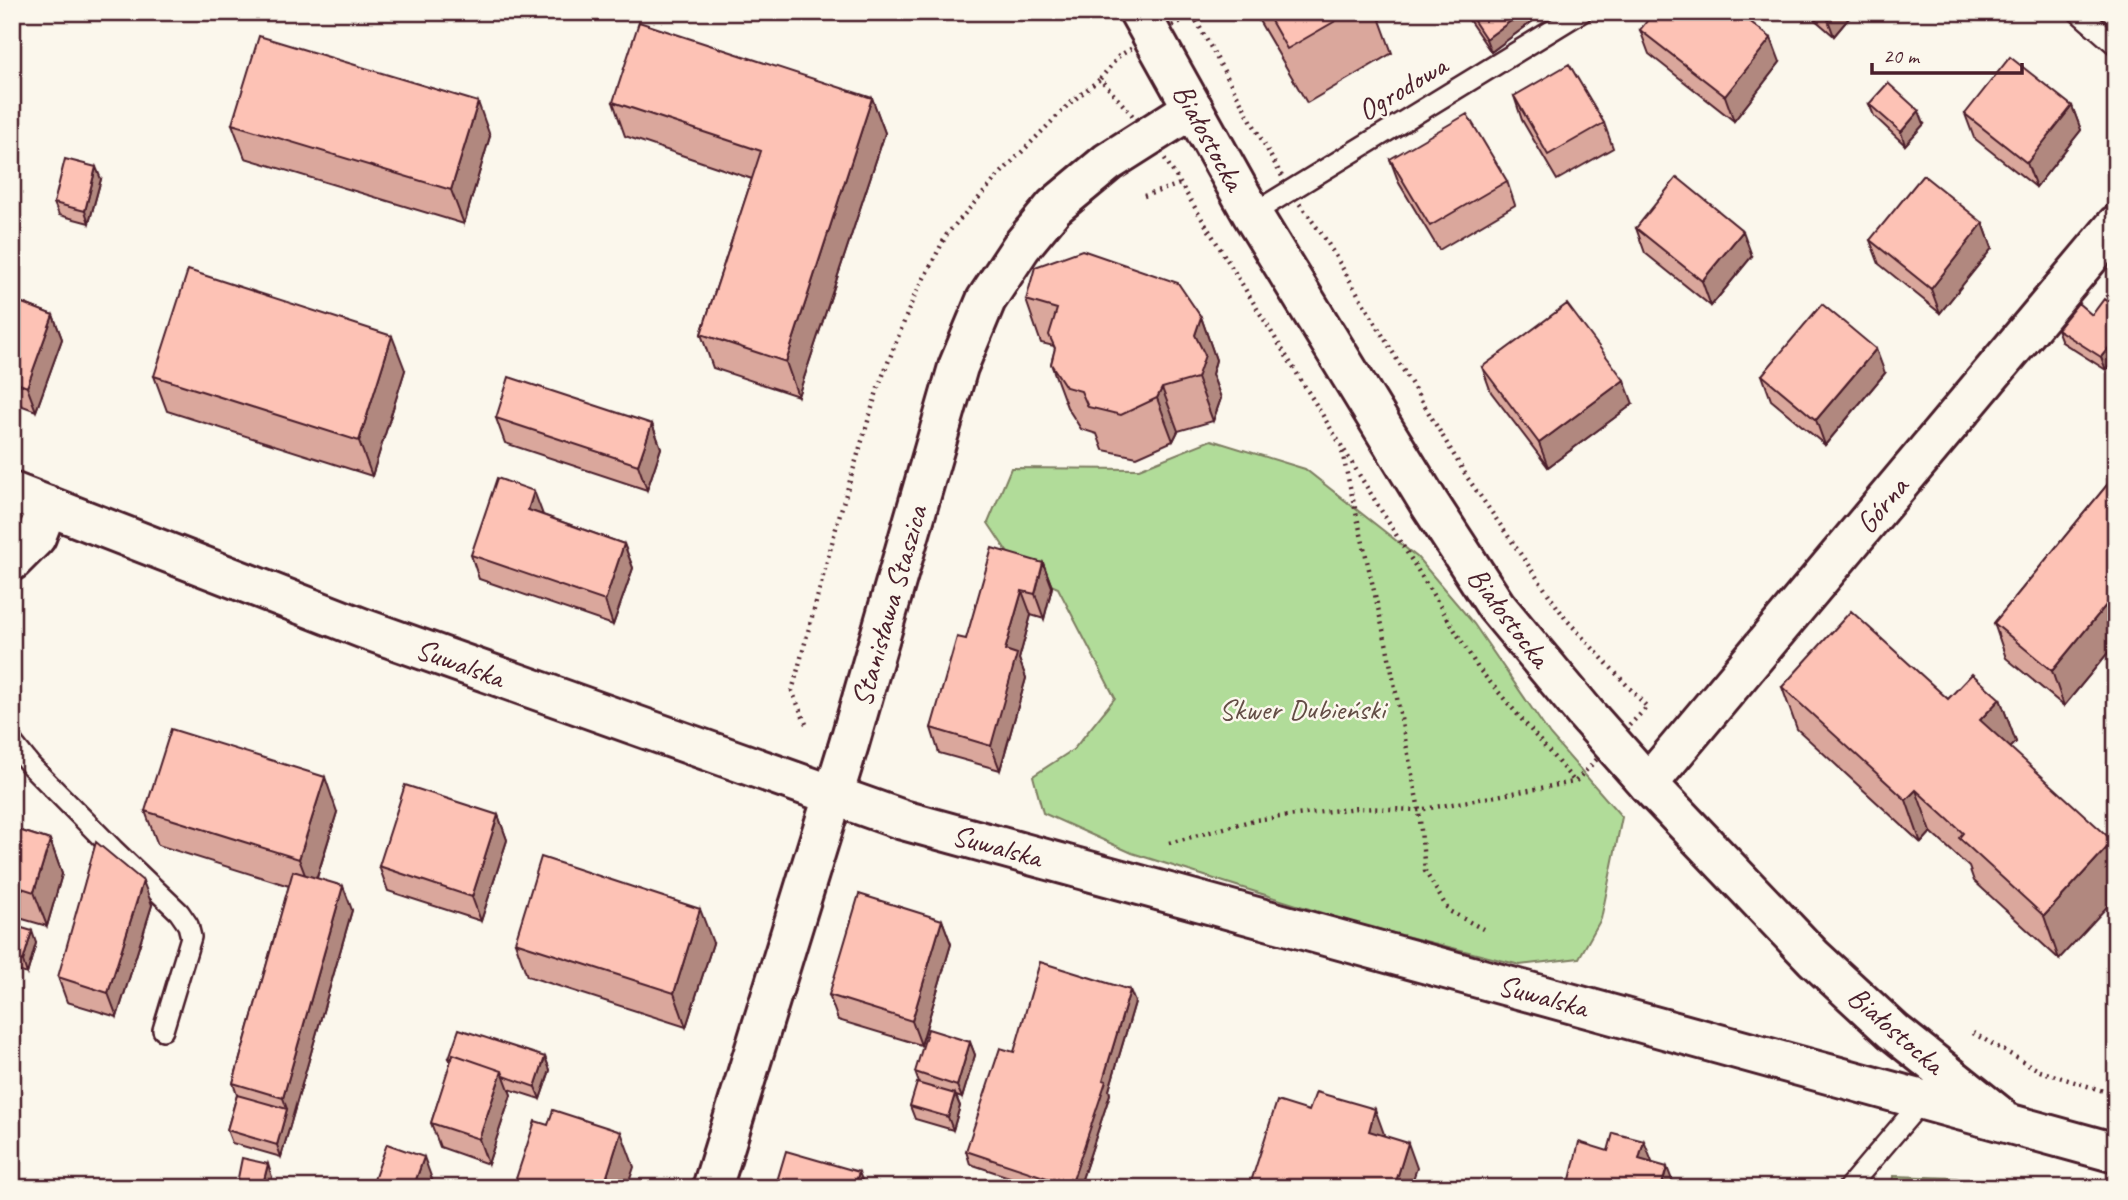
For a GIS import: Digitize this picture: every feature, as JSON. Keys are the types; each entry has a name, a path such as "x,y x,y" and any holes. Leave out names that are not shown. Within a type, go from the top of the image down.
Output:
{"street":[{"name":"Białostocka","path":"1139,12 1252,214 1429,503 1496,606 1648,784 1814,958 1893,1031 2006,1121"},
{"name":"Stanisława Staszica","path":"712,1188 834,794 958,367 986,300 1021,247 1054,207 1108,162 1193,108"},
{"name":"Górna","path":"1648,784 2116,225"},
{"name":"Suwalska","path":"12,492 362,628 903,820 2116,1153"},
{"path":"12,561 36,537 48,506"}],"lane":[{"name":"Ogrodowa","path":"1252,214 1582,12"},
{"path":"2078,12 2116,44"},
{"path":"12,742 113,849 179,912 188,925 191,937 163,1030"},
{"path":"1848,1188 1922,1101"}],"path":[{"path":"1137,198 1181,184"},
{"path":"1341,446 1387,647 1419,810 1425,871 1448,911 1485,930"},
{"path":"1647,706 1676,751"},
{"path":"1156,847 1254,821 1357,808 1419,810 1575,782"},
{"path":"1966,1029 2040,1071 2116,1096"}],"green space":[{"name":"Skwer Dubieński","path":"1211,440 1305,469 1417,557 1474,624 1550,735 1622,817 1601,919 1579,958 1520,965 1354,923 1132,853 1043,813 1033,776 1074,749 1115,698 1058,588 1020,571 988,523 1011,468 1139,469"},
{"path":"1893,1176 1956,1178 1990,1188 1892,1188"}],"building":[{"path":"1266,12 1351,12 1287,49"},
{"path":"1468,12 1523,12 1486,39"},
{"path":"1654,12 1738,12 1771,38 1725,96 1640,30"},
{"path":"639,22 872,98 786,362 701,334 761,151 613,102"},
{"path":"259,36 478,102 451,190 232,124"},
{"path":"2010,57 2072,106 2027,163 1965,114"},
{"path":"1569,64 1604,123 1548,155 1514,96"},
{"path":"1888,83 1919,111 1901,132 1869,104"},
{"path":"1467,114 1507,181 1430,226 1390,159"},
{"path":"65,159 96,167 85,211 54,203"},
{"path":"1923,175 1983,223 1931,289 1870,240"},
{"path":"1677,177 1743,231 1702,281 1636,228"},
{"path":"1082,250 1178,283 1201,317 1195,335 1205,355 1197,378 1162,388 1157,398 1121,415 1088,407 1081,391 1066,387 1051,364 1055,348 1049,335 1057,309 1026,300 1035,267"},
{"path":"188,270 392,336 359,441 154,376"},
{"path":"12,299 53,315 27,387 12,381"},
{"path":"2104,299 2116,308 2116,339 2101,357 2057,329 2078,303 2092,315"},
{"path":"1567,304 1624,380 1539,443 1482,367"},
{"path":"1822,304 1876,349 1816,420 1762,375"},
{"path":"509,377 652,424 638,465 496,418"},
{"path":"2116,474 2116,593 2052,671 1994,623"},
{"path":"497,478 534,491 528,510 624,544 605,601 471,555"},
{"path":"992,548 1043,563 1035,594 1022,591 1005,650 1017,654 991,746 931,728 957,637 966,639"},
{"path":"1851,611 1948,699 1972,674 2000,699 1980,720 2113,841 2044,916 1959,838 1963,833 1916,790 1906,800 1782,687"},
{"path":"171,729 325,777 299,859 145,811"},
{"path":"405,785 498,815 472,897 379,866"},
{"path":"12,828 50,840 34,892 12,885"},
{"path":"96,842 143,881 108,993 58,977"},
{"path":"541,857 700,909 674,993 515,942"},
{"path":"293,871 343,886 283,1098 233,1083"},
{"path":"859,894 942,920 912,1021 829,995"},
{"path":"12,925 32,931 23,961 12,958"},
{"path":"1040,962 1130,990 1103,1080 1106,1081 1071,1186 966,1151 1000,1048 1014,1052"},
{"path":"459,1029 545,1057 535,1087 504,1076 502,1071 453,1054 452,1059 449,1058"},
{"path":"928,1029 970,1042 957,1086 915,1072"},
{"path":"453,1054 502,1071 479,1139 431,1123"},
{"path":"917,1083 955,1094 948,1117 910,1106"},
{"path":"1316,1092 1375,1109 1369,1131 1408,1143 1394,1188 1249,1188 1277,1101 1309,1111"},
{"path":"237,1095 287,1109 277,1145 227,1130"},
{"path":"553,1110 621,1132 607,1176 619,1180 616,1188 513,1188 535,1121 548,1125"},
{"path":"1613,1133 1644,1141 1639,1159 1667,1167 1661,1188 1568,1188 1579,1142 1608,1151"},
{"path":"387,1144 424,1157 413,1188 371,1188"},
{"path":"786,1151 859,1172 854,1188 775,1188"},
{"path":"242,1158 268,1164 262,1188 237,1183"},
{"path":"135,1180 160,1188 133,1188"}]}
